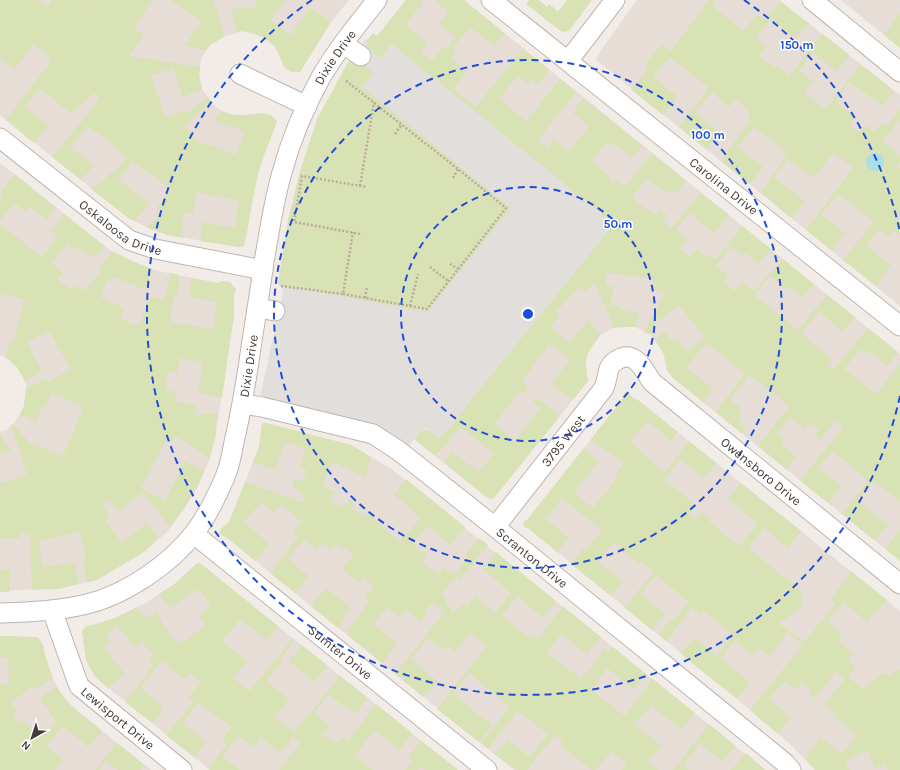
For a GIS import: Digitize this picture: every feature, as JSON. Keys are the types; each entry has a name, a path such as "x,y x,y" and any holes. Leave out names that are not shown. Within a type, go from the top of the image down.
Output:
{"street":[{"name":"Dixie Drive","path":"0,613 52,610 87,604 126,588 164,563 194,534 207,514 226,475 242,404 258,346 266,309 263,270 280,178 307,106 322,76 343,44 377,0"},
{"name":"Carolina Drive","path":"491,0 900,326"},
{"path":"568,61 615,0"},
{"path":"812,0 900,72"},
{"path":"343,44 361,56"},
{"path":"240,74 307,106"},
{"name":"Oskaloosa Drive","path":"0,138 129,240 155,249 263,270"},
{"name":"3795 West","path":"495,527 604,388 608,379 609,368 613,363 621,358 627,357"},
{"name":"Owensboro Drive","path":"627,357 635,359 640,363 652,382 900,584"},
{"name":"Scranton Drive","path":"242,404 262,407 373,434 404,445 495,527 714,704 785,763 791,770"},
{"name":"Sumter Drive","path":"194,534 487,770"},
{"name":"Lewisport Drive","path":"52,610 79,686 182,770"}],"path":[{"path":"281,286 343,294 427,309 506,208 345,80"},
{"path":"360,186 374,102"},
{"path":"395,134 402,124"},
{"path":"453,178 458,169"},
{"path":"360,234 294,222 302,176 367,187"},
{"path":"343,294 353,232"},
{"path":"450,264 458,269"},
{"path":"430,267 448,281"},
{"path":"410,306 418,274"},
{"path":"365,298 367,287"}],"shaded area":[{"path":"0,0 349,0 331,22 300,72 291,72 284,67 275,47 267,40 258,35 242,31 217,39 210,45 201,59 199,75 202,89 213,104 222,111 232,115 262,113 271,115 277,121 260,166 250,208 244,246 239,247 168,235 152,230 127,217 0,115"},
{"path":"406,0 464,0 900,354 900,561 673,378 667,370 664,355 656,341 649,334 635,327 615,327 600,335 587,355 585,362 588,381 494,498 490,499 485,496 414,439 422,430 440,438 614,224 391,44"},
{"path":"637,0 779,0 900,95 900,306 596,60 597,56"},
{"path":"840,0 900,0 900,48 842,1"},
{"path":"366,38 370,51 381,58 391,44 614,224 440,438 428,430 423,429 417,434 409,446 259,402 284,286 427,312 511,208 362,87 372,75 372,72 361,61 351,60"},
{"path":"0,163 114,253 158,271 218,283 224,281 230,282 236,290 234,295 234,315 215,439 209,461 197,488 167,532 144,552 97,580 61,588 0,591 0,432 6,430 14,423 20,414 24,406 27,386 17,367 5,357 0,355"},
{"path":"628,392 633,398 638,400 900,611 900,770 815,770 792,746 737,699 528,528 524,527 523,523 527,520 622,400 624,394"},
{"path":"266,423 351,445 393,470 765,770 514,770 226,537 219,534 221,529 229,522 259,447 262,424"},
{"path":"200,563 458,770 210,770 95,677 86,661 82,631 86,626 113,619 144,604 177,582 196,564"},
{"path":"0,636 37,637 44,647 45,655 53,678 60,692 71,706 151,770 0,770"}],"green space":[{"path":"0,0 36,0 49,6 52,0 78,0 79,2 83,0 152,0 134,28 144,35 129,56 200,67 199,75 202,89 183,97 173,68 151,75 165,117 185,111 186,114 208,98 211,102 184,126 197,141 236,155 245,132 214,120 222,111 238,115 266,114 273,117 277,121 260,167 244,246 239,247 200,241 203,222 234,228 239,201 197,192 193,213 184,213 181,229 184,238 168,235 146,227 164,212 157,207 171,189 132,161 119,180 149,204 134,221 127,217 90,188 103,182 111,171 115,173 127,157 118,150 119,149 87,126 71,148 94,165 81,180 52,157 100,98 94,93 71,113 39,88 25,107 48,125 34,143 6,120 52,60 34,44 14,69 0,58"},
{"path":"170,0 214,0 214,9 217,9 224,37 210,45 206,50 185,46 202,21"},
{"path":"256,0 285,0 271,21 291,35 310,8 331,22 300,72 293,71 285,67 274,46 266,39 252,33 237,31 232,9 256,8"},
{"path":"406,0 420,0 423,3 405,25 428,43 421,53 432,61 444,46 447,48 456,37 439,23 449,12 434,0 464,0 504,33 494,46 470,27 452,49 456,53 451,59 467,71 454,89 476,107 523,49 549,70 538,84 532,79 528,84 517,75 499,99 527,121 560,79 576,92 538,140 548,148 554,139 569,151 589,126 573,113 583,98 642,146 632,158 613,142 610,146 606,143 591,161 610,177 608,179 614,184 617,181 625,187 652,153 686,181 676,193 664,191 647,178 632,198 655,215 660,210 668,216 663,222 671,228 701,193 729,215 714,233 690,213 676,229 687,239 679,248 690,257 697,249 706,257 709,254 716,260 742,226 771,249 758,264 745,253 742,255 731,247 716,266 728,276 724,282 735,291 742,282 754,291 783,259 814,284 802,298 789,286 786,289 770,276 754,295 798,330 827,295 855,317 843,332 819,312 801,333 832,359 827,364 834,369 868,328 898,352 887,366 870,352 866,353 861,348 844,369 876,394 900,363 900,398 895,405 900,409 900,502 874,481 858,501 888,525 874,540 842,514 868,481 862,476 863,475 832,451 819,468 841,486 828,503 800,480 843,428 835,421 820,441 815,436 819,430 810,423 805,429 790,417 777,433 785,440 781,445 796,457 786,469 758,446 789,405 749,375 730,400 742,409 740,411 740,422 746,430 742,434 716,412 745,373 706,343 686,368 713,388 703,402 673,378 667,370 664,355 656,341 663,330 673,342 677,339 687,351 705,337 679,305 661,319 659,318 649,334 644,332 665,293 654,289 653,278 606,273 605,285 614,286 610,305 621,307 621,310 639,313 635,327 614,328 595,282 584,292 578,288 556,312 559,316 550,326 569,343 589,320 600,335 591,347 587,356 586,366 588,381 573,400 552,384 570,359 549,344 522,381 529,387 524,394 520,391 494,424 515,441 541,408 533,401 537,398 560,416 494,498 490,499 485,496 444,462 452,452 479,472 494,453 460,427 435,456 414,439 422,430 428,430 440,438 614,224 391,44 513,209 429,316 286,292 278,284 288,220 300,171 317,119 347,64 373,33 377,36"},
{"path":"529,0 539,0 547,7 549,4 558,11 567,0 592,0 569,31 562,32 526,4"},
{"path":"709,0 715,0 712,5 743,31 757,14 765,20 780,1 808,23 795,38 771,19 756,38 766,46 759,56 774,68 777,65 789,76 823,34 849,55 837,71 812,53 799,71 813,81 804,93 826,109 860,64 894,91 883,106 849,82 835,101 855,117 849,125 859,133 866,125 875,132 882,123 887,126 900,109 900,122 899,121 883,141 900,156 900,162 897,166 900,169 900,236 893,231 889,236 879,229 866,246 891,265 876,286 843,260 874,222 839,194 821,214 845,233 832,251 806,230 853,168 833,152 814,178 788,159 774,178 805,201 791,218 761,192 786,157 784,155 786,152 754,127 738,147 763,167 750,184 721,161 750,120 748,110 735,99 729,107 712,92 695,112 719,133 706,149 679,127 709,88 704,84 670,57 653,77 678,96 663,115 632,90 648,69 644,66 661,44 671,51"},
{"path":"900,13 900,48 884,35"},
{"path":"15,174 56,208 47,220 30,207 26,212 14,203 0,221 0,200 4,195 1,192"},
{"path":"64,214 104,246 94,258 78,247 75,250 67,244 51,263 63,273 58,279 71,290 76,285 85,291 101,271 99,269 112,251 152,269 146,290 112,276 110,281 107,280 100,297 124,308 120,319 138,326 151,296 164,300 171,273 179,275 178,295 174,294 170,322 213,329 217,302 189,297 192,278 218,283 224,281 230,282 236,290 234,295 234,315 222,398 198,392 203,362 180,358 177,373 168,371 165,390 177,392 175,402 196,405 195,415 217,413 215,439 209,459 181,439 176,437 174,441 167,438 141,488 165,501 185,461 204,471 185,507 170,527 143,492 119,511 110,499 102,505 110,516 105,521 122,543 147,523 158,537 144,552 97,580 87,582 83,560 86,559 80,532 38,541 43,567 75,562 78,584 59,589 32,590 30,533 20,533 20,538 0,539 0,483 27,475 11,425 13,424 30,443 63,456 84,407 51,393 36,422 20,414 24,406 26,388 47,379 49,382 71,369 49,331 27,343 42,371 25,381 17,367 5,357 10,340 14,341 24,299 2,294 0,299 0,224 42,257 58,237 51,231"},
{"path":"628,392 633,398 638,400 678,432 671,441 648,421 630,441 664,473 689,441 716,463 704,478 680,460 664,480 696,505 690,514 695,519 701,512 711,519 709,522 739,546 758,524 728,499 741,483 801,531 788,548 764,528 748,548 803,593 800,599 804,602 797,611 778,623 804,642 836,604 831,600 851,571 887,600 867,622 844,602 827,621 842,635 838,641 853,653 848,661 856,667 848,677 864,690 881,673 891,676 897,668 900,671 900,770 888,770 885,764 875,769 867,751 845,761 849,770 815,770 805,759 820,737 842,754 857,735 833,716 836,713 824,704 845,679 836,671 816,698 809,692 811,690 802,683 795,690 784,681 769,699 791,718 777,733 750,710 803,645 787,632 770,657 758,648 753,655 735,640 721,658 750,682 737,699 681,654 694,638 717,656 734,635 704,611 700,615 692,608 666,641 659,635 671,619 673,621 689,602 656,575 641,594 665,614 652,630 624,607 654,572 641,561 639,564 613,542 598,561 622,581 611,596 571,564 582,549 585,551 602,530 562,498 546,519 569,538 557,552 528,528 524,527 523,523 527,520 584,448 599,461 574,493 593,508 618,477 616,474 624,463 591,439 622,400 624,394"},
{"path":"266,423 351,445 371,457 365,477 333,462 322,486 335,492 331,501 345,507 349,499 354,502 351,509 364,516 367,511 373,515 371,518 400,542 421,517 394,495 406,479 465,527 451,545 427,526 412,544 427,556 422,562 438,575 444,568 454,575 467,558 465,556 479,538 488,545 460,580 456,577 442,592 446,599 445,602 453,613 463,603 467,606 475,596 495,613 511,593 483,569 496,552 556,601 543,617 517,596 502,616 530,638 532,636 537,640 563,606 601,637 587,654 561,634 547,653 581,679 596,661 603,649 608,652 613,647 646,674 634,689 607,668 591,690 625,716 653,679 695,713 681,729 651,705 635,724 661,746 648,762 658,770 622,770 627,763 612,751 596,770 592,770 560,745 563,741 555,735 527,770 517,770 494,754 507,740 530,757 548,734 517,711 488,749 481,743 510,707 469,673 453,694 492,725 479,742 437,709 487,646 471,633 455,651 448,645 443,650 428,638 411,659 438,682 423,697 395,674 445,612 432,602 424,613 426,615 420,622 406,610 399,617 387,608 373,624 397,644 382,663 346,633 369,601 365,598 375,587 363,577 359,582 342,569 354,554 345,547 343,549 336,544 331,549 323,543 317,550 304,539 288,559 309,576 295,593 270,573 298,537 292,533 302,522 282,504 274,513 261,502 244,522 269,544 255,561 226,537 219,534 221,529 229,522 245,482 304,503 306,495 298,492 297,489 292,487 295,479 303,481 307,470 299,467 306,449 285,442 275,470 253,462 259,447 262,424"},
{"path":"0,433 11,451 0,454"},
{"path":"900,530 900,561 885,549"},
{"path":"200,563 279,627 267,640 240,619 222,641 247,661 233,678 250,691 292,639 295,639 280,659 282,661 266,681 289,700 275,717 294,733 340,676 368,698 355,714 328,694 314,713 330,725 323,734 336,744 342,737 348,741 376,704 412,733 400,750 375,730 355,756 373,770 279,770 300,743 293,737 283,749 277,751 261,738 254,747 238,736 222,757 240,770 210,770 208,769 227,744 222,740 232,727 198,702 183,724 206,741 194,757 166,735 193,703 188,698 201,682 190,673 184,679 162,661 140,688 164,708 152,723 125,702 147,674 147,671 154,665 149,659 153,655 142,642 135,647 117,625 106,635 111,641 104,648 125,674 108,688 95,675 88,663 82,631 86,626 113,619 137,607 144,618 156,612 173,640 178,643 183,640 184,641 206,625 199,615 211,606 198,588 170,608 160,594 177,582 196,564"},
{"path":"11,570 9,592 0,592 0,571"},
{"path":"325,588 351,608 338,628 311,606"},
{"path":"0,636 37,637 42,644 53,678 34,690 32,687 11,702 17,711 13,714 20,723 24,720 36,737 57,723 40,698 57,687 72,706 102,731 88,747 63,726 46,746 63,760 55,769 56,770 0,770 0,684 9,683 8,657 0,657"},
{"path":"302,645 328,666 314,682 289,661"},
{"path":"709,724 736,746 722,761 700,744 683,765 689,770 673,770"},
{"path":"421,741 457,769 425,770 421,766 418,770 406,770 413,761 409,757"},
{"path":"117,743 144,765 140,770 118,770 106,760 99,770 95,770"},
{"path":"746,753 765,770 731,770"}],"water":[{"path":"871,153 879,153 884,158 882,169 879,171 871,171 866,166 866,158"}]}
